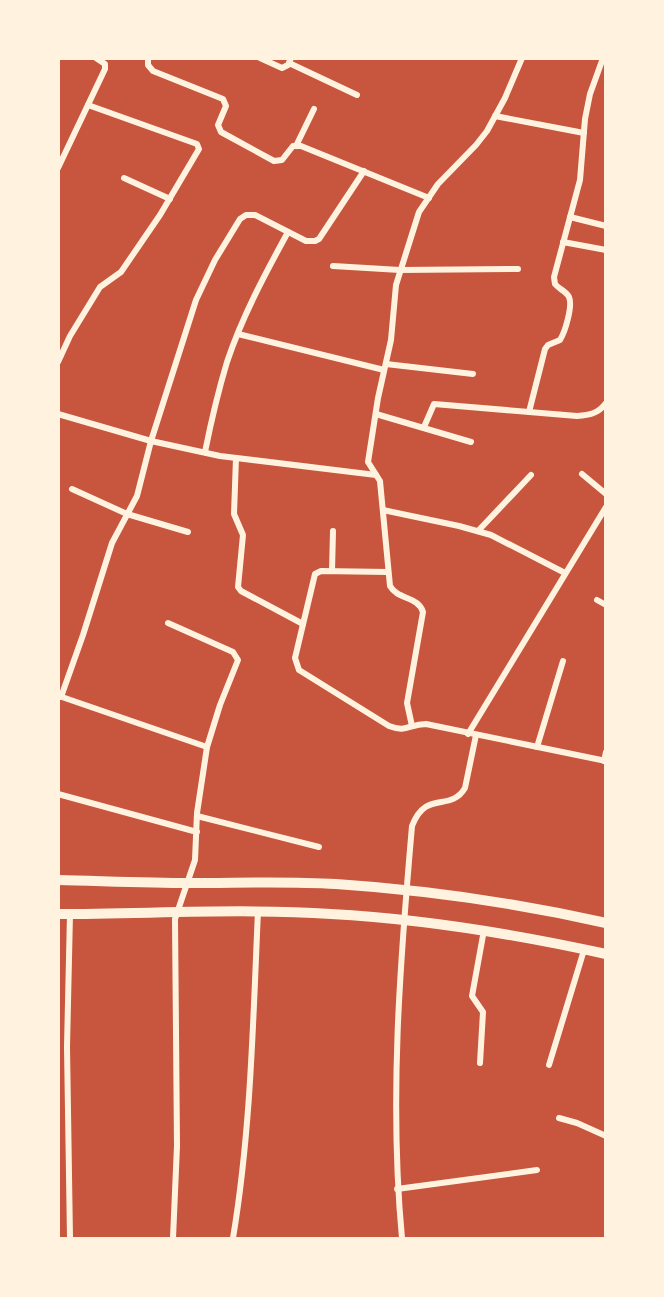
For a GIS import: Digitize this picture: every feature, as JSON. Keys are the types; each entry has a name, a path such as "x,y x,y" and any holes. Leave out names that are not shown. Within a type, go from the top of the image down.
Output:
{"street":[{"path":"58,168 106,66 96,58"},
{"path":"148,58 148,65 153,71 224,100 225,106 218,125 221,132 274,161 282,160 289,150 296,146 314,109"},
{"path":"260,58 279,68 284,68 290,61 357,95"},
{"path":"412,726 407,704 423,612 421,605 393,591 389,582 380,481 368,462 391,340 396,285 419,212 438,184 476,145 495,116 522,58"},
{"path":"529,412 545,349 563,336 570,306 569,296 555,284 554,277 580,180 590,94 603,58"},
{"path":"58,362 70,336 100,287 121,272 170,199 199,149 197,144 88,105"},
{"path":"495,116 584,133"},
{"path":"296,146 429,198"},
{"path":"207,747 60,697 83,635 112,543 137,495 151,441 196,300 215,260 240,219 246,214 255,215 306,241 319,238 364,171"},
{"path":"124,178 170,199"},
{"path":"570,217 606,226"},
{"path":"205,452 214,406 238,334 265,274 288,232"},
{"path":"563,242 606,250"},
{"path":"333,267 400,270 518,269"},
{"path":"238,334 385,367 473,374"},
{"path":"424,427 434,404 588,415 596,412 606,403"},
{"path":"58,414 151,441 236,458 376,475"},
{"path":"376,414 471,442"},
{"path":"236,458 234,514 243,535 238,587 241,591 303,624"},
{"path":"582,474 606,494"},
{"path":"478,531 531,475"},
{"path":"72,489 127,514 188,532"},
{"path":"468,734 606,507"},
{"path":"383,510 478,531 505,541 565,573"},
{"path":"332,571 333,531"},
{"path":"388,572 321,571 315,574 295,658 299,670 389,726 398,729 426,724 605,761 606,752"},
{"path":"597,600 606,605"},
{"path":"168,622 233,652 238,663 220,705 207,747 197,816 195,860 176,912 174,926 177,1146 173,1239"},
{"path":"537,747 563,661"},
{"path":"402,1239 397,1189 396,1080 406,889 412,826 422,808 454,799 465,788 476,735"},
{"path":"58,794 197,832"},
{"path":"197,816 319,847"},
{"path":"58,880 313,883 406,889 496,901 606,923"},
{"path":"233,1239 243,1181 248,1124 258,911"},
{"path":"70,1239 64,914 258,911 330,914 484,930 606,954"},
{"path":"480,1063 483,1012 472,996 484,930"},
{"path":"549,1065 584,950"},
{"path":"559,1118 606,1136"},
{"path":"397,1189 537,1170"}]}
